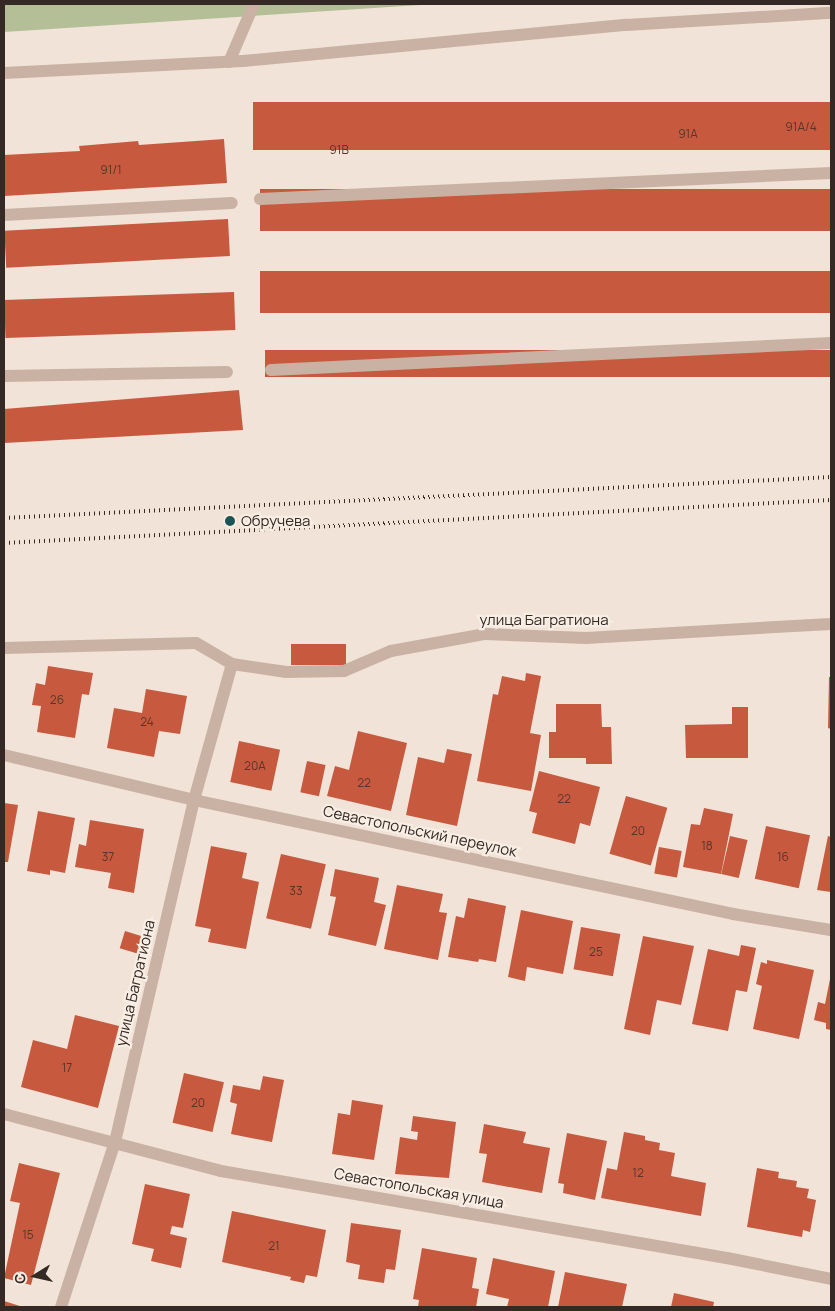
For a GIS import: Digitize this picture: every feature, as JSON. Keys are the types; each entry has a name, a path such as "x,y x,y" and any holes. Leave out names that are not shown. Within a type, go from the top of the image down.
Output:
{"street":[{"path":"229,62 254,4"},
{"path":"4,73 229,62 626,25 831,13"},
{"path":"260,199 831,173"},
{"path":"4,214 232,203"},
{"path":"271,370 831,343"},
{"path":"4,376 227,372"},
{"name":"улица Багратиона","path":"4,648 196,643 232,664 286,672 344,671 391,651 485,634 586,638 831,624"},
{"name":"улица Багратиона","path":"61,1307 115,1142 194,800 232,664"},
{"name":"Севастопольский переулок","path":"4,755 194,800 733,914 831,930"},
{"name":"Севастопольская улица","path":"4,1114 221,1171 727,1258 831,1279"}],"green space":[{"path":"4,4 436,4 4,32"}],"building":[{"path":"253,102 831,102 831,150 253,150"},
{"path":"224,139 227,183 4,196 4,155 80,151 79,146 138,141 139,145"},
{"path":"260,189 831,189 831,231 260,231"},
{"path":"228,219 230,256 6,268 4,231"},
{"path":"260,271 831,271 831,313 260,313"},
{"path":"234,292 235,330 5,338 4,300"},
{"path":"265,350 831,350 831,377 265,377"},
{"path":"239,390 243,430 4,443 4,409"},
{"path":"291,644 346,644 346,665 291,665"},
{"path":"48,666 93,673 89,695 82,694 75,738 37,732 41,706 32,705 36,683 45,685"},
{"path":"526,673 541,676 530,733 541,735 531,791 477,781 493,694 498,695 502,676 525,681"},
{"path":"829,677 831,677 831,729 828,728"},
{"path":"146,689 187,696 180,734 159,731 154,757 107,748 114,708 142,713"},
{"path":"556,704 601,704 602,727 611,727 612,764 586,764 586,758 549,758 549,732 556,732"},
{"path":"732,707 748,707 748,758 686,758 685,725 732,724"},
{"path":"358,731 407,743 391,811 327,796 335,766 349,770"},
{"path":"239,741 280,750 271,791 230,782"},
{"path":"447,749 472,754 457,826 406,815 418,757 444,763"},
{"path":"307,761 326,765 319,796 300,792"},
{"path":"539,771 600,787 590,826 580,823 575,844 532,833 537,813 529,811"},
{"path":"626,796 667,808 651,866 609,854"},
{"path":"4,803 18,805 8,862 4,862"},
{"path":"704,808 733,814 721,874 683,867 691,824 700,825"},
{"path":"38,811 75,818 65,873 50,870 50,875 27,871"},
{"path":"90,820 144,829 134,893 108,888 111,873 75,867 79,844 86,846"},
{"path":"766,826 810,835 799,888 755,879"},
{"path":"730,836 748,840 739,878 721,874"},
{"path":"828,836 831,837 831,892 817,890"},
{"path":"211,846 247,853 242,878 259,882 246,949 208,942 211,929 195,926"},
{"path":"659,847 682,851 677,878 654,874"},
{"path":"281,854 326,864 311,929 266,918"},
{"path":"335,869 379,878 374,902 386,905 376,946 328,935 336,897 330,896"},
{"path":"397,885 443,894 439,912 447,913 438,960 384,949"},
{"path":"468,898 506,906 496,962 479,959 478,962 448,957 456,916 464,918"},
{"path":"521,910 573,921 563,974 527,967 525,981 508,977"},
{"path":"581,927 620,934 613,976 574,969"},
{"path":"125,931 145,937 140,954 120,948"},
{"path":"643,936 694,946 681,1005 657,1000 650,1035 624,1029"},
{"path":"741,945 756,948 747,992 736,990 728,1031 692,1024 708,949 739,956"},
{"path":"767,960 814,970 799,1039 753,1029 762,986 756,984 761,962 767,964"},
{"path":"830,979 831,1030 826,1029 826,1023 814,1020 818,1002 825,1004"},
{"path":"75,1015 119,1026 98,1108 21,1087 33,1040 67,1049"},
{"path":"184,1073 224,1082 212,1132 173,1123"},
{"path":"263,1076 284,1080 272,1142 231,1134 237,1104 230,1102 233,1085 260,1090"},
{"path":"352,1100 383,1105 374,1160 332,1154 338,1113 350,1115"},
{"path":"413,1116 456,1122 449,1178 395,1174 400,1137 417,1140 418,1132 411,1131"},
{"path":"484,1124 526,1132 523,1143 550,1148 542,1193 482,1182 487,1154 479,1153"},
{"path":"624,1132 645,1136 645,1140 660,1143 659,1150 675,1153 671,1176 706,1183 701,1216 601,1198 607,1168 617,1170"},
{"path":"567,1133 607,1141 595,1200 563,1193 564,1184 558,1183"},
{"path":"19,1163 60,1173 31,1285 4,1278 20,1203 10,1201"},
{"path":"757,1168 779,1172 778,1178 797,1181 796,1187 809,1189 807,1198 816,1200 810,1232 803,1230 802,1237 747,1227"},
{"path":"145,1184 190,1194 183,1228 172,1226 170,1234 187,1238 181,1268 151,1261 154,1249 132,1244"},
{"path":"232,1211 326,1230 317,1277 306,1275 304,1283 290,1280 291,1277 222,1262"},
{"path":"351,1223 401,1230 395,1270 386,1269 384,1283 358,1279 360,1265 346,1262"},
{"path":"422,1248 477,1258 472,1288 479,1289 476,1307 418,1307 419,1300 413,1299"},
{"path":"493,1258 555,1271 548,1307 507,1307 509,1299 486,1294"},
{"path":"565,1272 627,1284 622,1307 558,1307"},
{"path":"674,1293 714,1302 713,1307 671,1307"},
{"path":"4,1301 23,1307 4,1307"}],"railway":[{"path":"4,518 831,477"},
{"path":"4,543 831,500"}],"place":[{"name":"Обручева","path":"230,521"}]}
